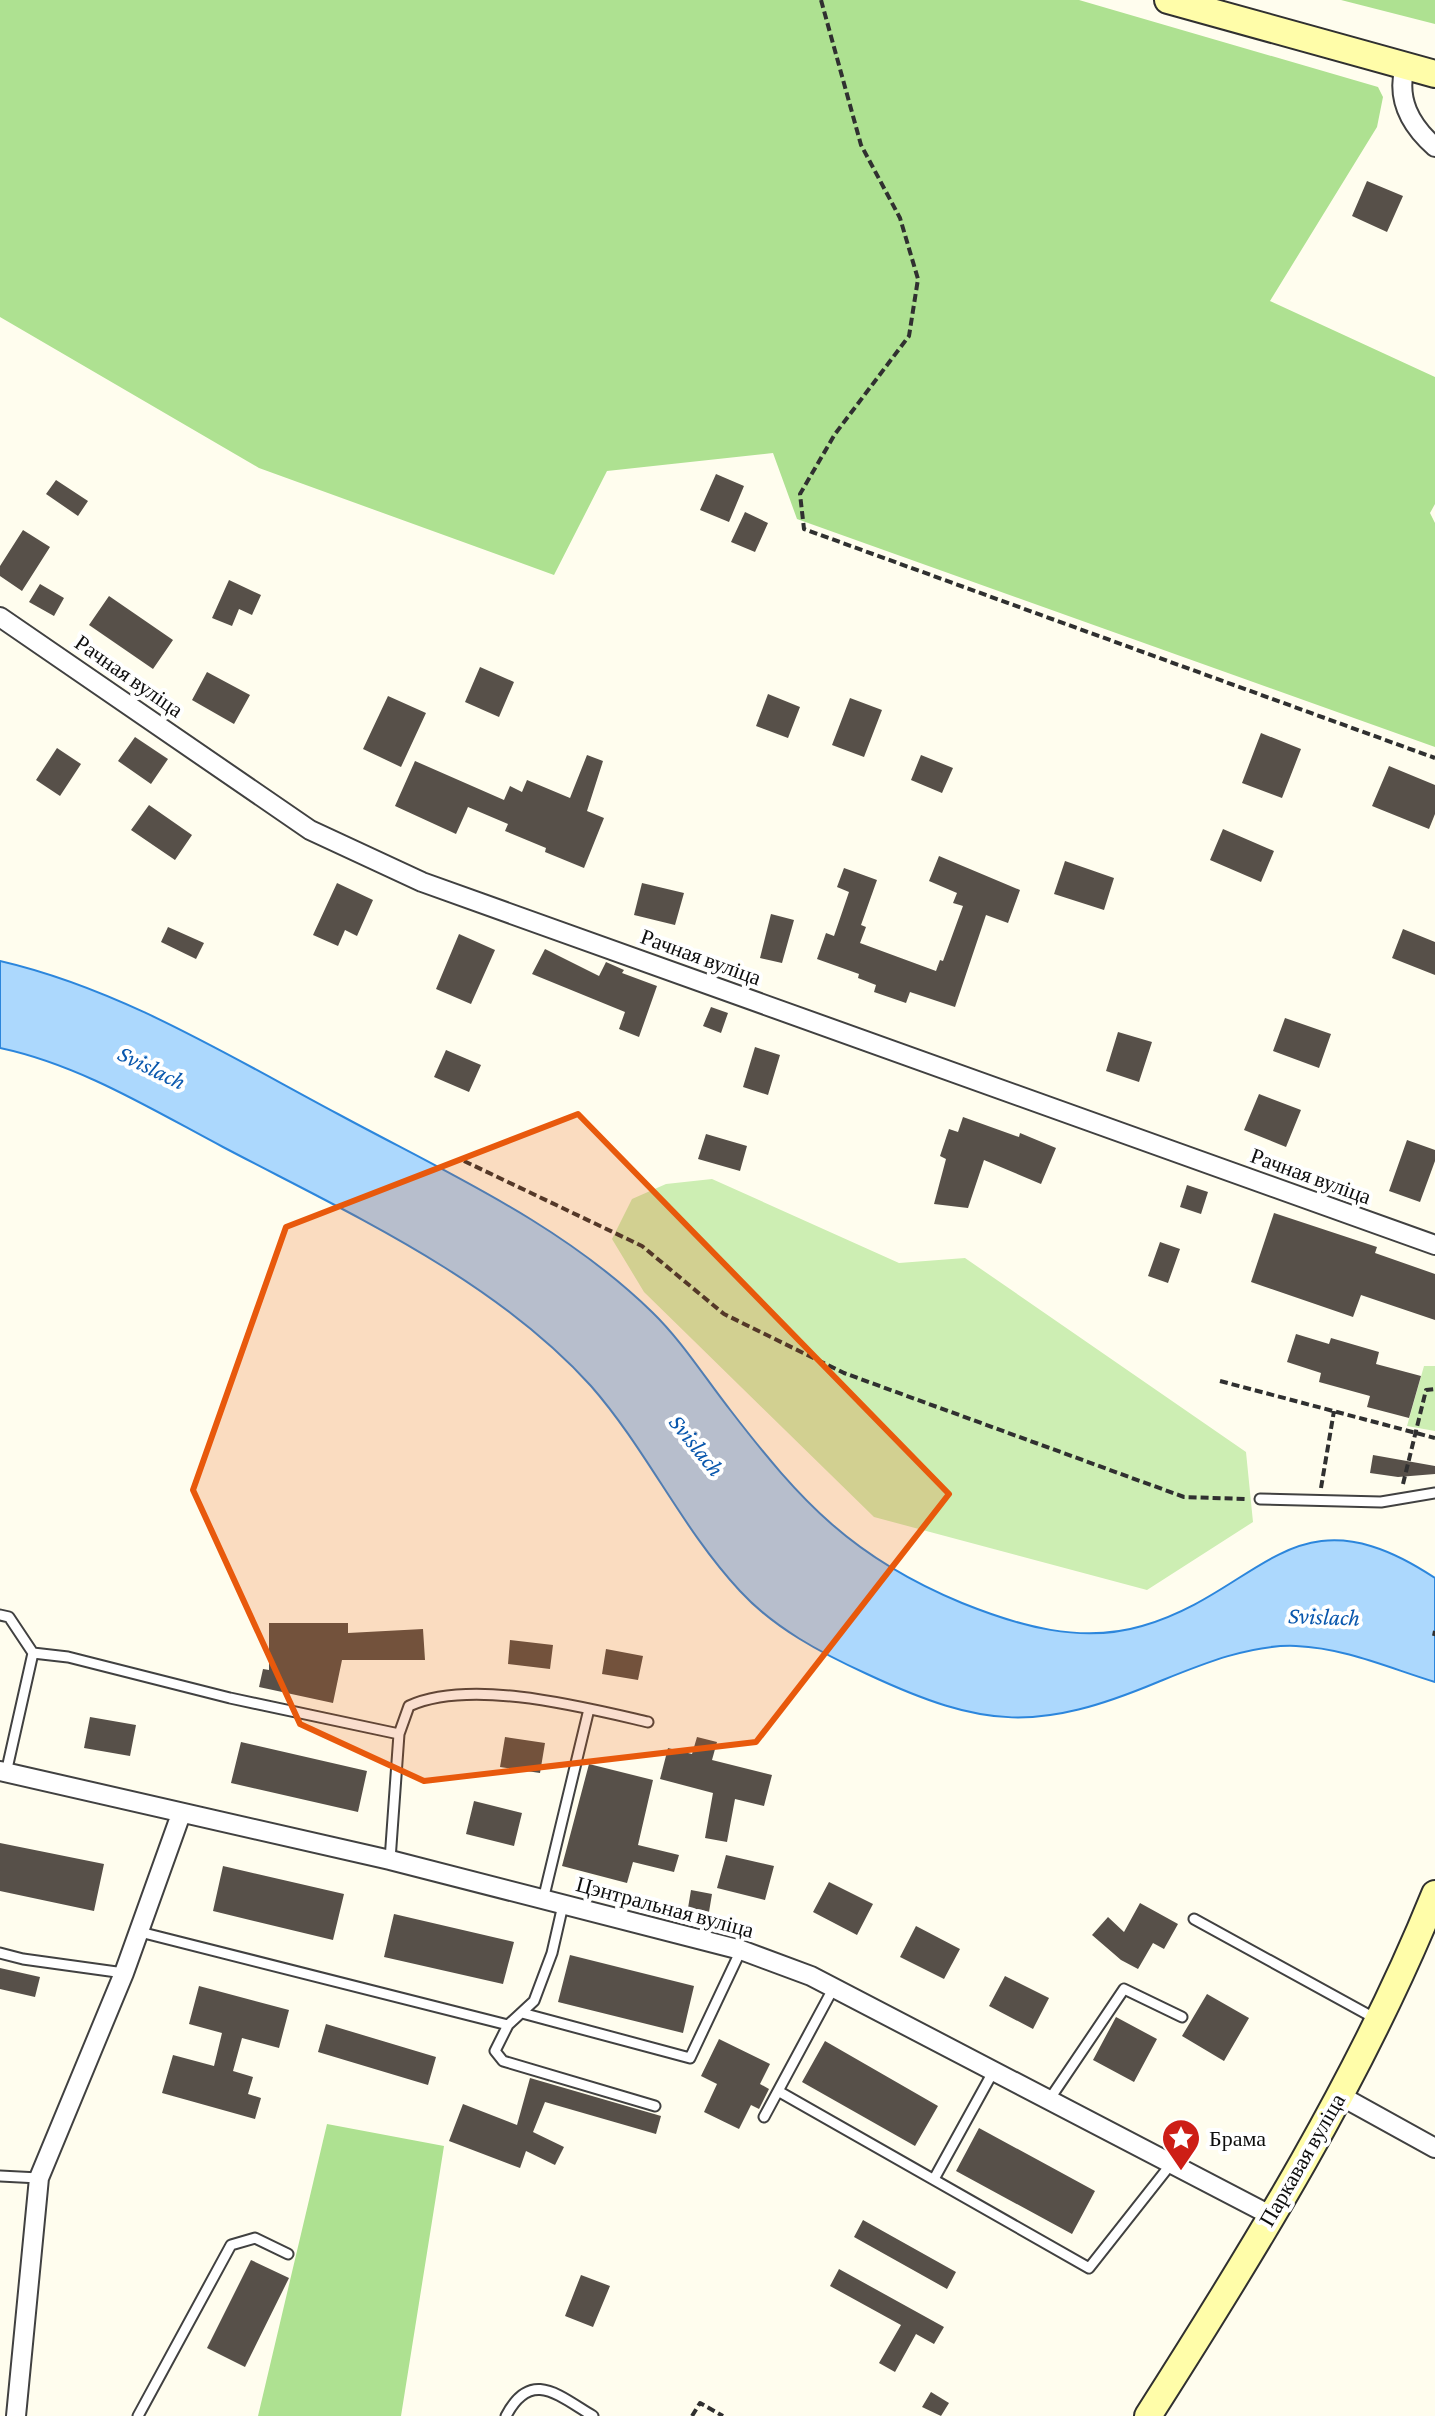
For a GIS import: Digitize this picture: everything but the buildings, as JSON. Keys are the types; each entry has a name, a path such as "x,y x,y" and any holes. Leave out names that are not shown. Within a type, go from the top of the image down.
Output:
{"main road":[{"path":"1168,0 1435,74"},
{"name":"Паркавая вуліца","path":"1148,2416 1339,2095 1378,2020 1435,1894"}],"street":[{"path":"1405,66 1400,85 1407,112 1418,131 1435,147"},
{"name":"Рачная вуліца","path":"0,617 310,830 422,882 1435,1245"},
{"name":"Цэнтральная вуліца","path":"3,1772 390,1860 741,1950 834,1987 1270,2215"},
{"path":"16,2416 39,2178 140,1932 181,1814"},
{"path":"1339,2095 1435,2148"}],"lane":[{"path":"1260,1499 1399,1500 1435,1493"},
{"path":"0,1615 9,1617 33,1653 3,1772"},
{"path":"33,1653 68,1657 230,1698 399,1734"},
{"path":"390,1860 399,1734 409,1706 432,1696 473,1693 589,1709 648,1722"},
{"path":"543,1900 589,1709"},
{"path":"563,1905 544,1979 534,2001 508,2025 495,2051 503,2061 655,2106"},
{"path":"1194,1919 1378,2020"},
{"path":"140,1932 508,2025"},
{"path":"522,2013 690,2058 741,1950"},
{"path":"0,1953 124,1973"},
{"path":"764,2117 834,1987"},
{"path":"1049,2100 1124,1989 1182,2017"},
{"path":"934,2179 993,2072"},
{"path":"778,2091 1089,2268 1171,2164"},
{"path":"0,2176 39,2178"},
{"path":"138,2416 231,2245 255,2238 288,2254"},
{"path":"506,2416 516,2398 530,2389 546,2389 593,2416"}],"path":[{"path":"821,0 861,145 900,218 918,279 909,336 835,434 800,494 804,529 1435,758"},
{"path":"464,1161 642,1246 724,1314 844,1373 1184,1497 1260,1499"},
{"path":"1220,1381 1435,1438"},
{"path":"1399,1500 1426,1390 1435,1389"},
{"path":"1318,1501 1334,1411"},
{"path":"692,2416 700,2403 723,2416"}],"highlighted area":[{"path":"578,1114 823,1361 949,1494 756,1742 424,1781 300,1724 193,1490 286,1227"}],"green space":[{"path":"0,0 1079,0 1378,87 1383,97 1377,127 1270,301 1435,377 1435,504 1430,513 1435,523 1435,747 797,519 773,453 607,471 554,575 259,468 0,317"},
{"path":"1341,0 1435,0 1435,24"},
{"path":"712,1179 899,1263 965,1258 1246,1452 1253,1522 1147,1590 874,1517 644,1292 612,1239 632,1199 666,1184"},
{"path":"1424,1366 1435,1366 1435,1431 1407,1426"},
{"path":"327,2124 444,2146 401,2416 258,2416"}],"water":[{"name":"Svislach","path":"0,961 89,989 174,1026 462,1179 542,1226 617,1281 663,1323 757,1444 806,1500 859,1546 924,1586 962,1603 1028,1625 1073,1633 1119,1631 1184,1610 1281,1554 1312,1543 1346,1541 1387,1552 1435,1578 1435,1682 1332,1650 1279,1646 1226,1657 1078,1710 1012,1717 979,1714 945,1705 908,1692 833,1657 783,1628 740,1591 700,1542 630,1436 591,1386 552,1347 510,1313 418,1251 142,1103 58,1065 0,1048"}],"place":[{"name":"Брама","path":"1181,2172"}]}
